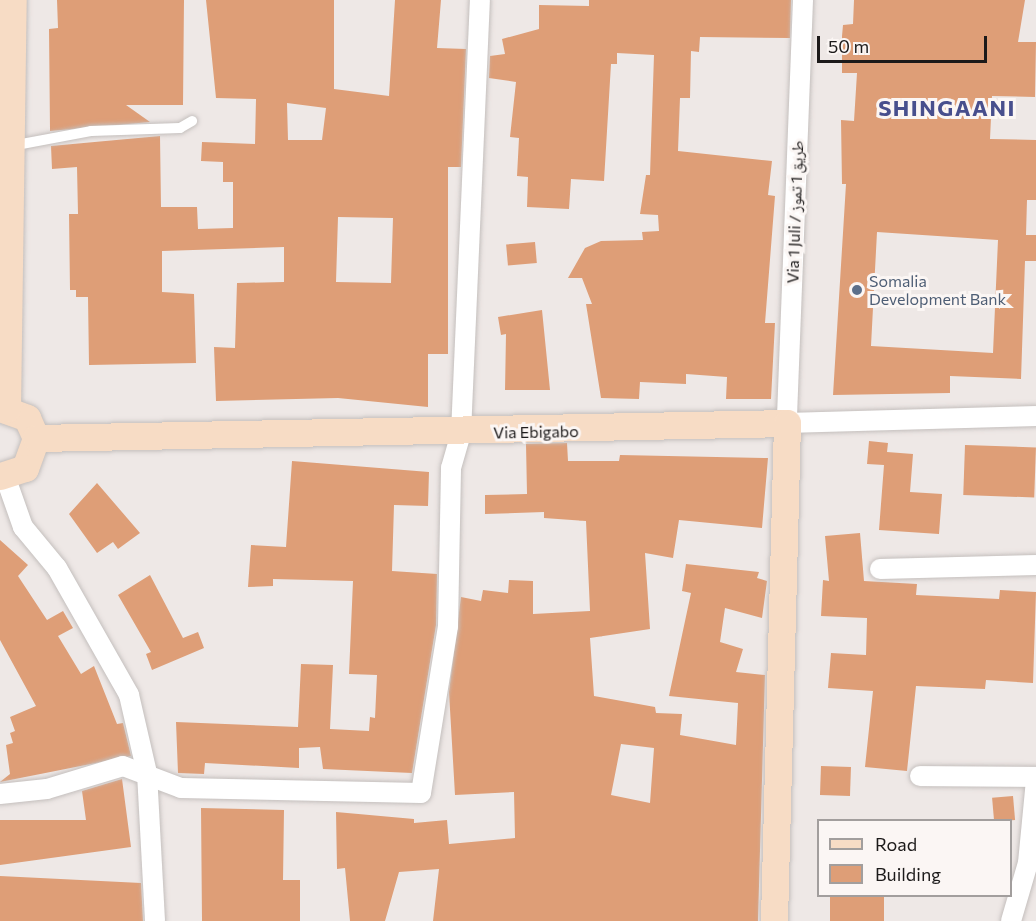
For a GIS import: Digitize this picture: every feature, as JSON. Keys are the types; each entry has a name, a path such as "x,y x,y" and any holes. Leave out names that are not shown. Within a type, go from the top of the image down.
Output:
{"main road":[{"path":"3,476 32,459 36,438 27,418 3,408 5,146 13,0"},
{"path":"774,921 787,423"},
{"name":"Via Ebigabo","path":"36,438 461,433 787,423"}],"street":[{"path":"0,794 46,789 123,766 147,773 182,788 421,793 448,626 451,468 461,433 480,0"},
{"name":"Via 1 Juli / طريق 1 تموز","path":"787,423 803,0"},
{"name":"Via Ebigabo","path":"787,423 1036,416"},
{"path":"3,476 23,527 57,568 118,672 141,736 147,773 155,921"},
{"path":"880,569 1036,565"},
{"path":"920,776 1036,778 1028,863 1011,921"}],"lane":[{"path":"5,146 91,131 180,128 192,121"}],"building":[{"path":"57,0 184,0 183,105 126,105 150,122 50,131 49,29 58,28"},
{"path":"206,0 334,0 334,89 389,96 395,0 441,0 437,48 466,49 461,167 448,167 448,354 428,354 428,407 338,398 216,401 214,347 235,348 237,283 284,282 284,247 162,251 162,292 194,294 196,363 89,365 88,297 76,297 76,290 70,290 69,214 78,214 77,167 52,169 51,146 160,136 161,207 197,207 198,229 233,228 233,182 223,182 223,162 201,161 202,142 255,144 256,99 216,98","holes":["287,103 326,108 322,140 288,140","338,217 393,218 391,283 336,282"]},
{"path":"589,0 791,0 790,38 700,37 699,52 691,51 690,98 680,98 678,151 772,161 768,195 775,196 765,323 775,323 771,399 726,399 727,377 686,374 686,384 640,382 639,399 601,398 586,304 592,304 582,278 568,278 585,248 601,241 643,240 642,232 659,231 658,215 640,214 646,175 650,175 654,55 617,53 617,64 611,64 604,181 571,179 569,209 527,207 528,177 517,176 519,138 510,137 516,82 489,78 490,56 505,54 502,39 539,29 539,5 589,6"},
{"path":"854,0 1025,0 1018,42 1036,42 1035,97 992,96 990,139 1036,140 1036,200 1027,200 1026,235 1036,235 1036,261 1025,261 1021,379 950,376 950,393 833,395 846,184 842,184 841,120 854,121 857,73 842,73 842,36 843,25 853,24","holes":["877,232 998,240 993,353 871,346"]},
{"path":"535,242 537,263 508,265 506,245"},
{"path":"542,310 550,390 505,390 506,334 501,335 498,317"},
{"path":"869,441 888,443 887,452 913,454 910,492 942,494 939,534 879,530 884,465 867,464"},
{"path":"567,443 568,461 619,461 620,455 768,458 762,528 679,520 673,558 645,553 650,629 590,638 594,696 655,707 656,713 682,714 680,735 736,745 738,703 669,696 691,593 682,591 686,564 759,572 757,578 767,581 762,618 725,608 720,642 743,649 736,672 765,675 758,921 433,921 439,869 399,872 385,921 350,921 345,868 337,869 336,812 414,819 414,823 447,820 449,844 515,838 514,792 455,795 449,692 461,597 481,601 483,590 508,593 509,580 533,581 533,614 590,611 586,521 544,518 544,512 485,514 485,495 527,494 526,444","holes":["621,744 654,748 650,803 611,795"]},
{"path":"965,445 1036,447 1034,497 963,495"},
{"path":"292,461 429,472 428,506 394,505 392,571 437,574 436,625 412,773 323,769 320,747 299,748 299,768 205,763 204,774 178,773 176,722 298,727 301,664 333,665 330,729 369,731 370,717 375,718 377,675 349,674 353,581 273,579 273,586 248,587 251,545 286,547"},
{"path":"97,483 140,533 118,549 113,542 97,553 69,514"},
{"path":"860,533 864,581 917,584 916,595 999,599 1000,590 1036,592 1033,683 986,680 985,689 916,686 907,771 865,767 873,691 828,688 831,653 866,655 867,618 821,616 823,580 829,581 825,536"},
{"path":"0,540 28,565 18,576 47,620 63,611 73,628 58,636 81,674 94,666 117,724 123,723 131,756 0,782 10,774 6,745 13,743 10,733 15,731 10,717 36,706 0,640"},
{"path":"150,575 183,638 198,632 204,648 152,670 146,654 151,652 118,595"},
{"path":"821,766 851,767 850,796 820,795"},
{"path":"122,779 131,847 0,865 0,820 86,820 82,791"},
{"path":"1013,796 1015,820 994,819 992,798"},
{"path":"201,808 284,810 283,880 300,880 300,921 202,921"},
{"path":"0,876 141,883 143,921 0,921"},
{"path":"830,897 884,897 884,921 830,921"}],"place":[{"name":"Somalia Development Bank","path":"857,290"}],"district":[{"name":"SHINGAANI","path":"947,108"}]}
